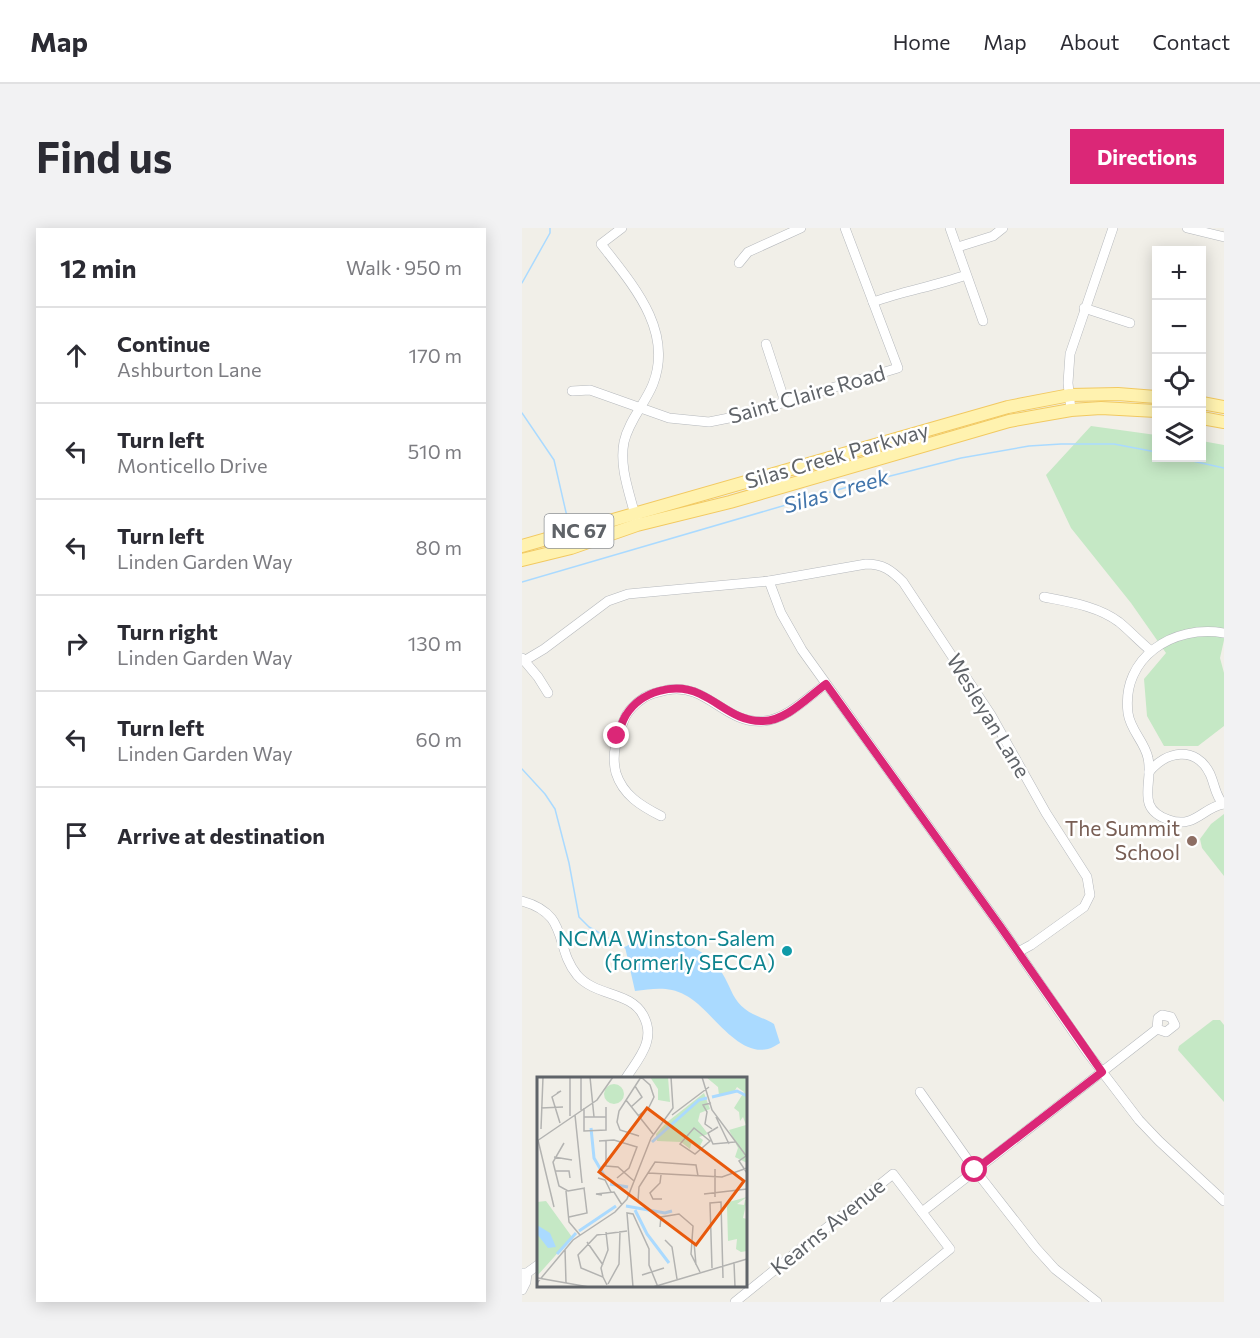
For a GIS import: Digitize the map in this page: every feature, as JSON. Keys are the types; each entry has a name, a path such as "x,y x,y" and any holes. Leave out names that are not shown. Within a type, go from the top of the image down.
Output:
{"main road":[{"name":"Silas Creek Parkway","path":"522,560 571,548 636,520 1008,407 1070,395 1118,394 1152,397"},
{"path":"1206,404 1224,407"},
{"name":"Silas Creek Parkway","path":"522,546 636,520 730,502 980,429 1037,415 1111,408 1152,411"},
{"path":"1206,419 1223,422"}],"street":[{"path":"622,228 601,244 646,306 654,324 658,352 656,375 650,391 624,442 623,458 636,520"},
{"path":"739,263 748,252 801,228"},
{"name":"Saint Claire Road","path":"572,391 590,390 680,420 709,422 739,416 898,368 845,228"},
{"path":"950,228 983,321"},
{"path":"958,247 993,236 1003,228"},
{"path":"1071,410 1068,383 1070,354 1113,228"},
{"path":"1187,228 1224,237"},
{"path":"873,302 966,274"},
{"path":"1084,308 1130,322"},
{"path":"766,344 785,402"},
{"name":"Wesleyan Lane","path":"523,659 544,649 608,601 627,594 769,581 866,564 878,564 889,568 903,582 991,715 1046,813 1087,877 1090,895 1084,907 1018,952"},
{"path":"769,581 781,613 802,650 1102,1072 1139,1120 1224,1201"},
{"path":"1044,597 1090,607 1106,614 1131,632 1150,651"},
{"path":"1149,772 1157,763 1169,756 1179,754 1189,756 1206,767 1216,794 1223,804 1188,822 1176,822 1155,813 1148,801 1148,756 1131,723 1127,703 1136,671 1150,651 1166,640 1208,631 1224,633"},
{"path":"523,659 548,693"},
{"path":"661,816 635,802 622,786 613,757 617,736 626,714 642,700 652,693 679,688 698,693 728,713 748,721 765,722 782,716 826,684"},
{"path":"522,901 545,912 555,922 575,973 585,983 595,990 620,997 635,1005 643,1015 647,1028 646,1048 627,1077"},
{"path":"885,1302 950,1249 922,1212 1157,1029"},
{"path":"920,1092 975,1170 1041,1254 1064,1277 1097,1302"},
{"name":"Kearns Avenue","path":"735,1302 892,1174 922,1212"},
{"path":"522,1290 526,1282 524,1273"}],"green space":[{"path":"1091,426 1152,434 1152,462 1206,462 1206,442 1224,445 1224,640 1220,658 1224,673 1224,726 1198,746 1164,746 1147,716 1144,679 1166,653 1131,603 1071,528 1046,475"},
{"path":"1224,814 1224,876 1202,848 1200,839 1211,824"},
{"path":"1213,1020 1220,1020 1224,1025 1224,1102 1178,1050 1179,1046"}],"water":[{"path":"650,938 673,941 703,953 719,968 741,1006 774,1024 780,1043 768,1049 756,1049 745,1045 734,1038 704,1009 679,992 666,989 635,991 625,947 635,941"}],"waterway":[{"path":"522,283 550,233 550,228"},
{"path":"522,413 554,460 568,521"},
{"name":"Silas Creek","path":"522,582 851,486 961,458 1029,446 1061,444 1114,444 1152,451"},
{"name":"Silas Creek","path":"1197,462 1224,468"},
{"path":"522,769 545,794 555,809 569,863 579,917 589,927 626,948"}],"place":[{"name":"The Summit School","path":"1192,841"},
{"name":"NCMA Winston-Salem (formerly SECCA)","path":"787,951"}],"route":[{"path":"617,736 626,714 652,693 679,688 698,693 728,713 748,721 765,722 782,716 826,684 1102,1072 975,1170"}]}
